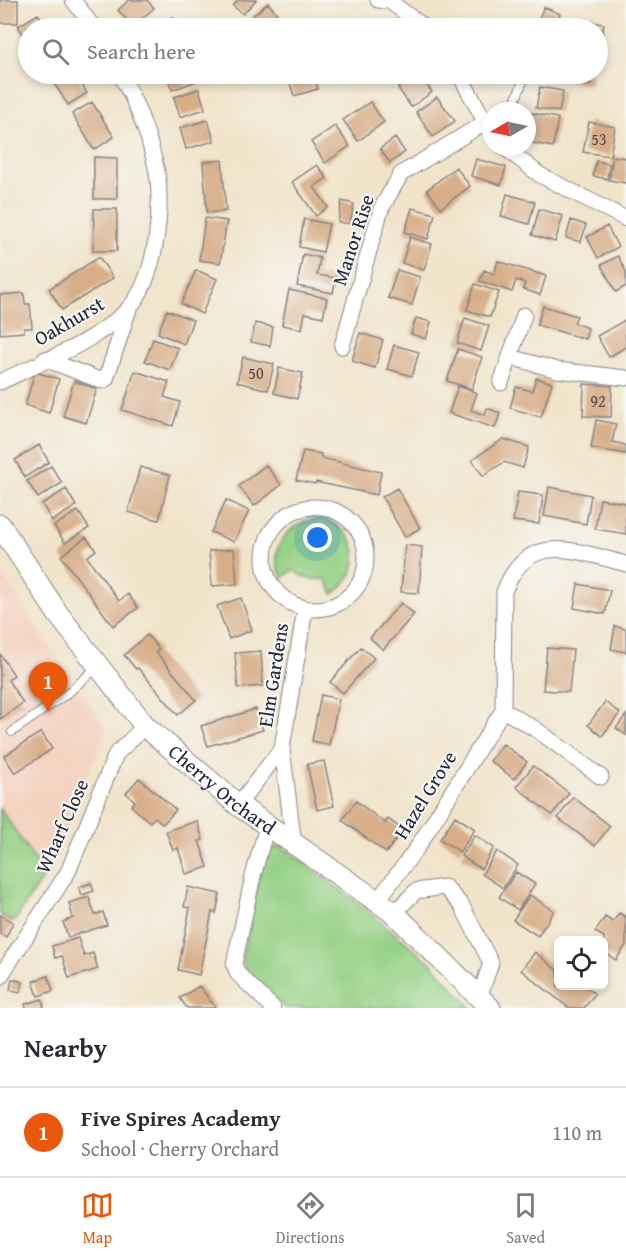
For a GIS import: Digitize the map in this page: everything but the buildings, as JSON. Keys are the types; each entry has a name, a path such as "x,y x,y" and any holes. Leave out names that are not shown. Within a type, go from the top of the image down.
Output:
{"street":[{"path":"72,0 86,18"},
{"path":"378,0 389,1 412,18"},
{"name":"Oakhurst","path":"0,382 98,333 129,309 137,298 149,270 159,206 156,164 124,84"},
{"name":"Manor Rise","path":"464,84 482,117"},
{"name":"Manor Rise","path":"342,346 381,209 400,174 482,131"},
{"path":"516,156 540,175 626,219"},
{"path":"45,359 102,381 106,379 129,309"},
{"path":"501,383 524,315"},
{"path":"510,357 557,370 626,378"},
{"name":"Elm Gardens","path":"315,507 332,510 346,518 358,531 364,546 366,563 362,580 352,594 338,604 322,609 305,609 285,599 270,583 264,562 267,540 274,527 285,517 298,510 315,507"},
{"name":"Cherry Orchard","path":"0,525 58,614 145,726 238,805 386,906 485,1001"},
{"path":"601,777 537,730 503,710 504,592 511,574 536,553 549,548 563,547 626,564"},
{"name":"Elm Gardens","path":"294,845 282,748 305,609"},
{"name":"Hazel Grove","path":"386,906 417,848 503,710"},
{"name":"Wharf Close","path":"0,977 68,872 116,754 145,726"},
{"name":"Elm Gardens","path":"238,805 282,748"},
{"path":"267,826 253,876 234,964 238,974 273,1008"},
{"path":"386,906 416,891 445,887 462,906 492,963 485,1001"}],"lane":[{"path":"515,102 522,84"},
{"path":"12,732 68,693 97,667"}],"shaded area":[{"path":"0,569 29,618 107,729 47,871 39,867 0,808"}],"green space":[{"path":"321,519 345,532 355,552 355,563 351,574 333,594 326,579 308,578 293,570 283,578 278,567 279,546 291,530 300,524"},
{"path":"0,808 39,867 47,871 14,922 0,914"},
{"path":"281,846 353,899 431,963 472,1008 285,1008 246,971 242,959 264,855 269,849"}],"place":[{"name":"Five Spires Academy","path":"48,712"}]}
